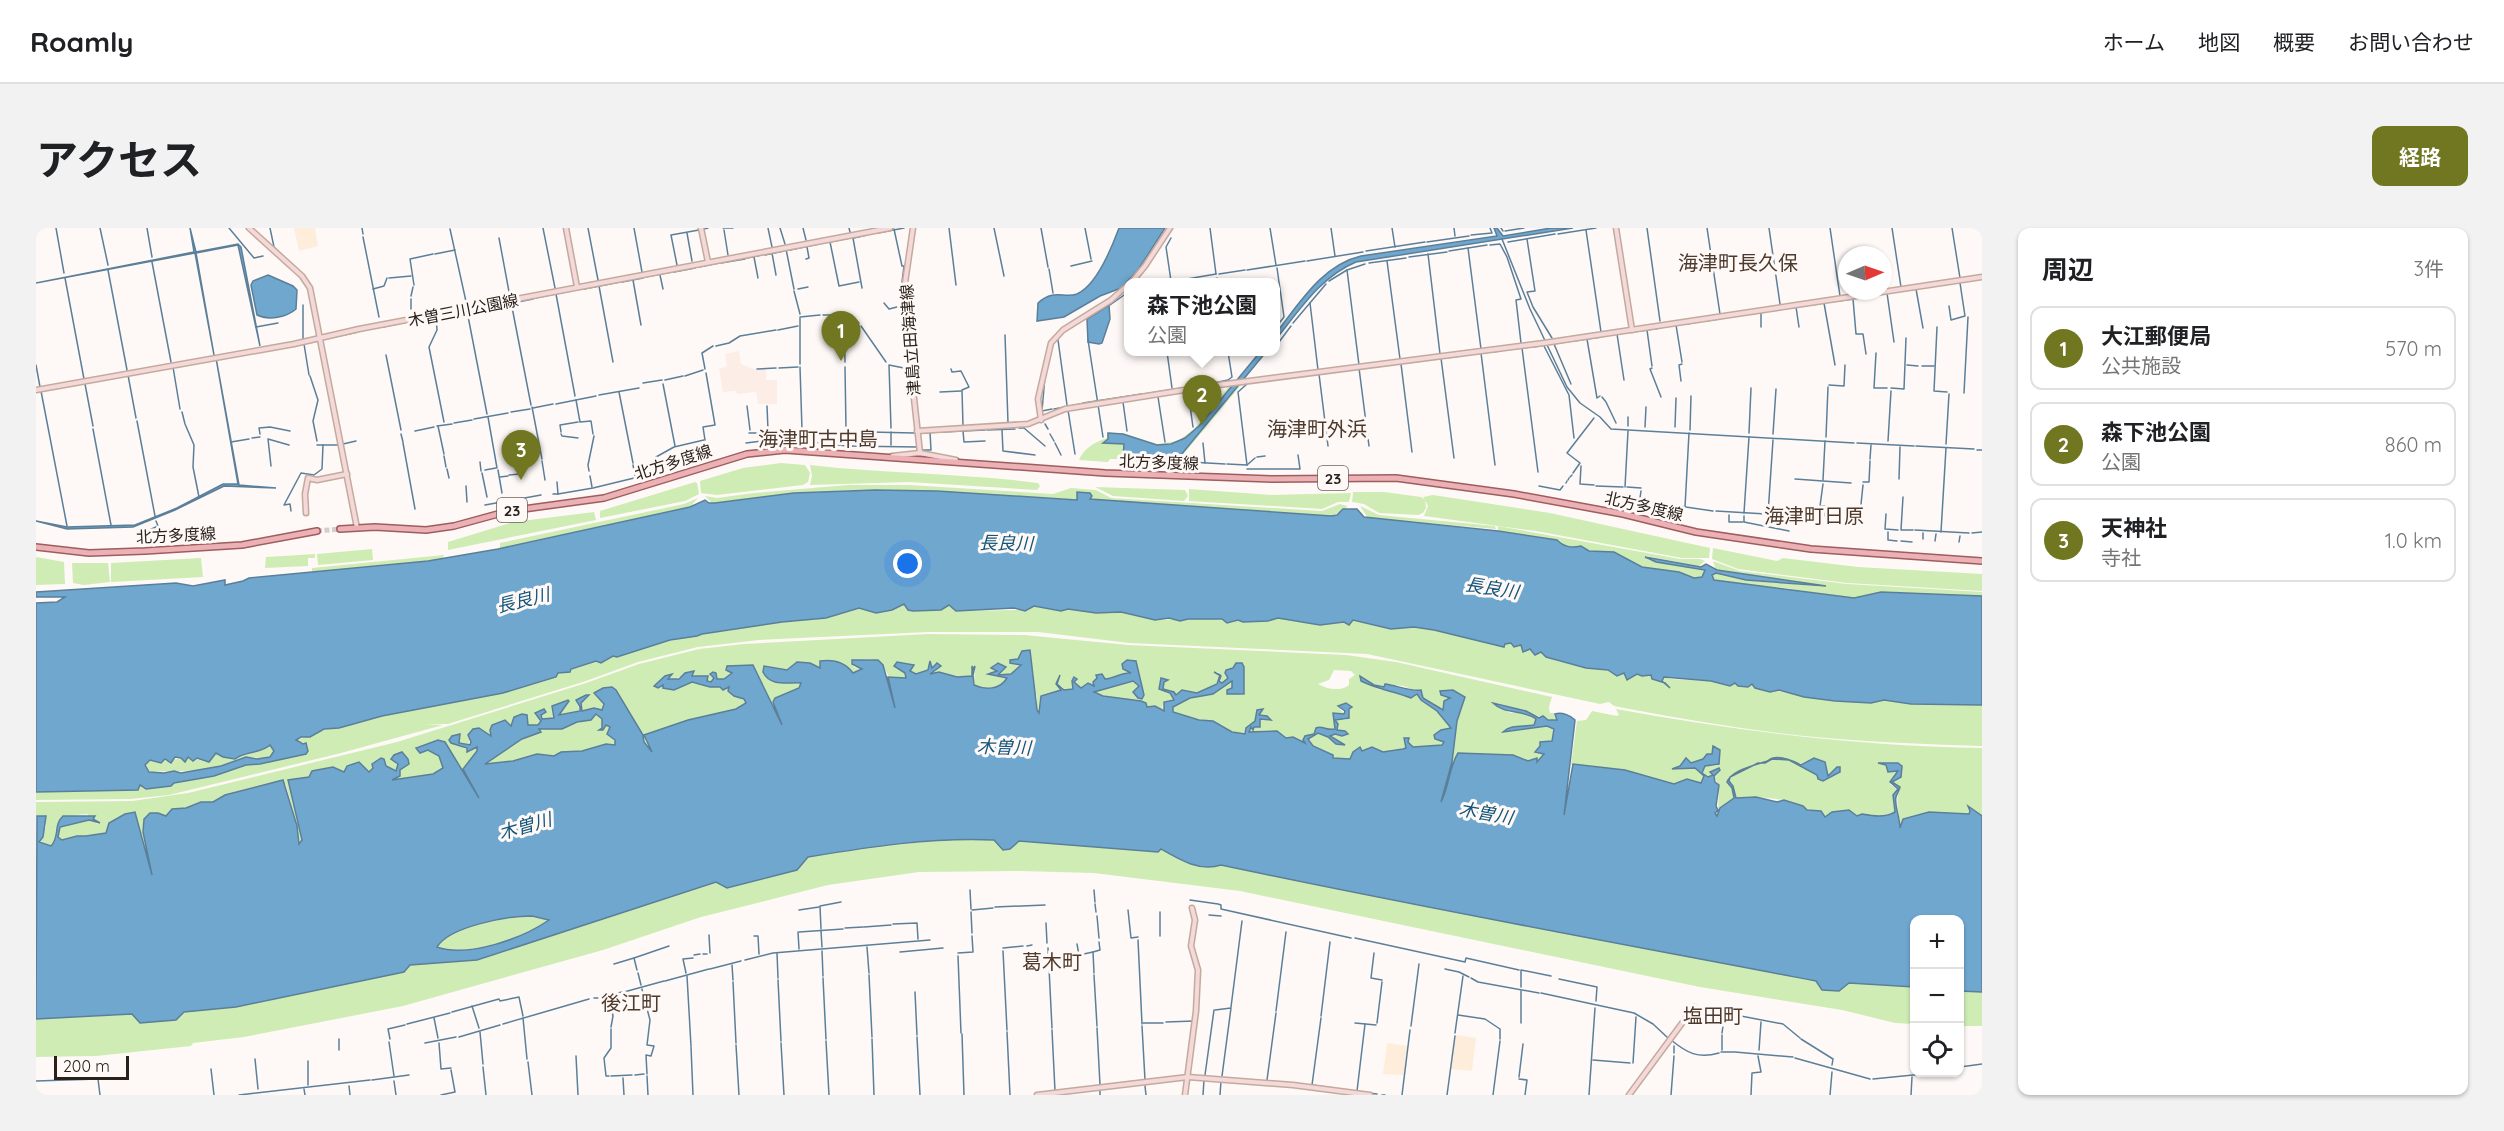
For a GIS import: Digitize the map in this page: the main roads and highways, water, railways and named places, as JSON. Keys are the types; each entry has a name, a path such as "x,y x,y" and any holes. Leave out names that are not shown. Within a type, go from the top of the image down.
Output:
{"main road":[{"name":"北方多度線","path":"340,529 426,530 454,526 509,511 588,501 624,493 720,461 766,450 785,450 870,458 968,462 1042,470 1160,476 1272,479 1396,478 1514,494 1623,514 1696,532 1811,549 1982,561"},
{"name":"北方多度線","path":"36,547 89,553 145,551 242,545 317,531"}],"water":[{"path":"190,228 196,252 238,244 241,247 260,346 238,245 196,253 214,355 195,253 36,283 194,252"},
{"path":"1119,228 1165,228 1138,270 1130,278 1124,278 1124,285 1121,288 1100,296 1064,317 1037,321 1038,303 1049,296 1077,294 1084,289 1103,265"},
{"path":"1494,228 1497,228 1503,236 1551,228 1573,228 1356,262 1343,268 1321,286 1280,334 1280,328 1312,287 1334,268 1347,261 1361,256 1497,236"},
{"path":"268,275 297,290 296,309 292,312 272,318 257,315 251,285 253,281"},
{"path":"1109,305 1110,319 1102,343 1088,342 1087,319"},
{"path":"1257,356 1263,356 1176,461 1125,459 1123,458 1124,444 1103,443 1108,439 1108,433 1123,434 1157,445 1171,444 1185,438 1199,426"},
{"path":"216,358 239,485 276,488 224,486 175,510 133,527 67,529 36,521 67,527 135,525 177,508 223,484 238,484"},
{"name":"長良川","path":"875,490 937,491 1077,500 1077,492 1090,493 1092,496 1090,499 1331,516 1337,515 1343,509 1357,509 1364,517 1498,531 1557,540 1565,546 1581,546 1589,551 1614,552 1642,567 1679,572 1694,578 1702,577 1705,570 1656,562 1645,557 1701,567 1706,564 1717,570 1826,586 1746,580 1716,573 1712,575 1714,580 1854,598 1881,592 1982,596 1982,705 1911,704 1884,700 1871,703 1835,701 1804,697 1779,690 1770,692 1755,688 1752,684 1748,687 1738,686 1735,683 1730,686 1711,681 1664,677 1662,681 1664,683 1652,679 1651,675 1637,674 1627,680 1624,673 1617,676 1608,670 1586,668 1546,657 1541,652 1535,655 1530,649 1523,652 1521,645 1514,647 1511,643 1505,644 1504,647 1434,630 1414,627 1391,629 1353,620 1349,625 1344,622 1320,625 1278,618 1268,621 1243,622 1238,620 1227,623 1222,619 1155,620 1121,612 1096,613 1068,609 1061,611 1034,606 1025,611 1014,608 956,611 949,605 941,610 913,611 908,610 904,604 892,610 876,613 859,608 826,618 782,622 670,640 617,657 613,656 601,663 596,661 571,669 570,672 558,673 556,677 503,693 382,716 339,728 324,729 310,737 301,737 296,740 303,744 306,743 308,751 306,754 246,765 214,776 174,783 171,786 146,789 140,785 138,790 36,792 36,603 57,602 65,597 36,597 36,592 176,583 193,586 225,580 225,585 249,578 428,561 498,549 690,507 705,500 715,503 794,493","holes":["270,745 274,751 270,757 257,759 246,757 221,766 181,773 149,772 145,765 150,760 161,763 165,759 171,763 175,757 185,762 188,757 193,761 197,758 209,762 216,753 235,759"]},
{"name":"木曽川","path":"1030,650 1039,713 1041,696 1061,690 1056,684 1060,675 1057,684 1064,690 1073,689 1074,677 1077,679 1074,682 1081,688 1088,683 1094,686 1096,675 1102,674 1105,679 1131,673 1123,669 1122,664 1127,660 1136,661 1144,695 1142,699 1133,692 1139,686 1133,681 1094,692 1103,696 1141,701 1146,703 1147,707 1155,706 1164,711 1164,702 1174,700 1170,693 1159,689 1161,678 1168,680 1164,682 1163,689 1174,692 1176,695 1182,690 1197,693 1217,684 1220,675 1219,681 1222,683 1228,678 1226,670 1233,668 1236,663 1242,663 1244,694 1227,694 1227,690 1232,688 1232,681 1213,694 1190,698 1173,707 1173,712 1199,720 1213,721 1232,732 1245,734 1246,728 1255,721 1257,710 1263,709 1259,715 1267,716 1271,720 1260,719 1260,727 1254,727 1253,730 1251,727 1249,732 1277,731 1286,738 1293,737 1305,743 1303,740 1305,736 1314,734 1316,728 1335,729 1333,713 1344,714 1345,711 1338,706 1346,703 1352,707 1349,709 1349,718 1335,720 1338,724 1337,730 1348,734 1330,736 1345,745 1336,744 1328,737 1318,733 1308,739 1313,746 1333,755 1333,758 1350,759 1353,752 1360,747 1362,751 1372,747 1383,752 1403,749 1406,748 1404,738 1409,738 1408,742 1413,747 1442,745 1444,742 1435,739 1434,735 1441,730 1451,728 1437,711 1421,700 1417,694 1411,698 1361,681 1360,676 1374,685 1384,687 1385,684 1421,690 1423,698 1443,710 1444,701 1450,698 1441,695 1440,691 1453,690 1465,697 1457,721 1452,762 1441,802 1458,753 1513,755 1528,761 1537,758 1537,762 1544,754 1535,752 1540,742 1552,741 1554,729 1547,726 1503,732 1513,727 1534,725 1536,719 1503,709 1493,703 1526,711 1539,718 1543,716 1548,720 1557,720 1555,714 1560,713 1575,720 1564,815 1573,764 1625,770 1674,784 1687,779 1701,783 1704,776 1695,768 1672,769 1680,766 1686,758 1691,763 1703,759 1707,754 1712,754 1713,746 1720,750 1719,764 1705,766 1702,773 1708,777 1713,775 1710,772 1719,768 1720,770 1714,776 1715,782 1719,785 1716,806 1718,810 1715,813 1717,816 1720,808 1734,798 1732,788 1727,782 1730,778 1729,781 1733,786 1736,798 1756,797 1777,802 1784,800 1803,806 1807,810 1821,811 1825,817 1832,812 1849,810 1857,816 1862,814 1883,816 1895,812 1893,795 1898,789 1890,782 1898,771 1888,772 1886,765 1878,763 1898,763 1902,766 1901,777 1892,782 1900,787 1896,800 1900,828 1903,819 1929,812 1969,814 1968,806 1982,816 1982,992 1964,991 1964,915 1910,915 1910,987 1849,983 1839,991 1822,990 1816,981 1221,865 1198,866 1161,849 1158,852 1019,841 1010,849 1003,850 994,840 971,839 901,844 808,857 797,870 727,888 716,882 477,960 410,965 404,972 236,1007 184,1012 176,1020 140,1023 132,1014 36,1019 37,816 46,816 43,837 39,842 51,846 58,823 63,816 95,816 93,819 100,823 89,820 60,827 58,837 62,840 106,833 109,823 125,814 135,812 152,875 143,832 144,819 150,813 166,816 172,809 186,808 201,802 213,802 225,795 283,780 297,826 299,844 302,840 288,780 309,777 312,771 333,767 344,772 347,766 359,762 369,772 373,768 372,764 381,758 384,759 386,766 396,771 398,764 391,759 402,752 409,764 400,770 400,776 392,780 433,774 443,768 439,756 428,750 420,753 416,748 438,740 445,742 479,798 463,769 477,751 477,747 467,752 467,748 451,743 449,740 452,736 460,734 459,743 470,745 468,735 473,729 479,728 491,736 492,725 505,720 511,726 514,717 522,714 527,715 528,725 538,725 541,721 535,713 544,709 546,712 541,715 542,719 554,718 552,706 568,700 559,715 580,711 576,700 586,695 589,695 581,703 582,711 594,708 602,710 604,704 594,693 603,688 612,687 616,690 643,735 644,742 652,752 644,735 688,720 736,709 746,703 744,699 728,691 729,687 723,690 720,687 692,682 674,690 663,688 663,685 658,688 654,686 665,676 672,674 668,679 679,679 685,673 694,671 692,676 708,676 707,681 711,682 714,678 710,674 713,672 716,673 717,679 724,679 732,673 726,670 727,666 753,665 782,725 773,702 775,698 799,688 801,683 780,683 770,680 763,672 764,666 787,670 797,662 810,663 820,668 820,661 830,660 843,664 853,673 862,669 852,664 852,660 878,660 883,665 895,708 888,677 906,678 905,673 894,666 897,662 914,665 910,671 916,674 928,670 930,661 932,668 937,663 941,666 930,674 939,672 957,677 972,676 972,666 973,669 975,666 974,685 992,688 1000,685 1007,678 988,674 997,671 991,668 998,663 1006,667 998,675 1011,674 1021,665 1010,663 1010,660 1018,659 1022,651","holes":["596,714 602,719 602,728 599,730 603,730 606,725 610,727 607,734 615,740 615,745 606,744 582,751 561,752 554,756 537,754 513,761 485,764 522,739 541,732 539,729 562,729 577,722 591,720","532,916 549,920 511,939 480,948 450,950 437,947 454,933 495,920"]},
{"path":"1772,758 1780,758 1791,760 1801,765 1814,758 1825,762 1828,776 1837,767 1840,767 1840,772 1823,781 1818,779 1817,775 1789,760 1772,759 1761,763"}],"waterway":[{"path":"56,228 64,273"},
{"path":"100,228 108,265"},
{"path":"147,228 152,257"},
{"path":"229,228 254,258 263,256"},
{"path":"270,228 274,247 281,254"},
{"path":"362,228 363,234"},
{"path":"543,228 555,288"},
{"path":"588,228 598,280"},
{"path":"634,228 642,272"},
{"path":"704,229 708,228"},
{"path":"723,228 733,228"},
{"path":"768,228 772,247"},
{"path":"780,228 785,244"},
{"path":"803,228 806,240"},
{"path":"849,228 850,232"},
{"path":"878,233 904,228"},
{"path":"949,228 956,285"},
{"path":"994,228 1004,276"},
{"path":"1041,228 1048,267"},
{"path":"1085,228 1091,259"},
{"path":"1210,228 1216,274"},
{"path":"1270,228 1276,265"},
{"path":"1331,228 1335,256"},
{"path":"1392,228 1395,247"},
{"path":"1454,228 1455,236"},
{"path":"1471,235 1492,233 1490,228"},
{"path":"1505,231 1524,228"},
{"path":"1558,234 1596,228"},
{"path":"1647,228 1660,321"},
{"path":"1707,228 1720,314"},
{"path":"1769,228 1780,304"},
{"path":"1830,228 1838,282"},
{"path":"1892,228 1901,287"},
{"path":"1952,228 1960,278"},
{"path":"450,229 467,306"},
{"path":"894,229 902,266 904,266 902,282"},
{"path":"677,265 671,235 699,230"},
{"path":"724,230 728,255"},
{"path":"1586,230 1601,332"},
{"path":"687,233 692,261"},
{"path":"1508,242 1555,234"},
{"path":"854,238 867,235"},
{"path":"1427,242 1469,236"},
{"path":"363,237 379,317"},
{"path":"499,238 510,297"},
{"path":"830,242 850,238"},
{"path":"853,238 862,288"},
{"path":"1171,238 1166,247 1171,278"},
{"path":"1502,239 1530,309 1567,387 1580,403 1600,417 1611,429 1854,443"},
{"path":"1527,239 1535,291 1527,292 1533,307 1552,338"},
{"path":"790,250 828,242"},
{"path":"830,242 839,286 859,282"},
{"path":"1366,251 1425,242"},
{"path":"1490,245 1500,244 1507,257 1521,299 1516,300 1521,343"},
{"path":"1449,251 1487,245"},
{"path":"806,259 809,258 807,247"},
{"path":"1468,248 1481,349"},
{"path":"786,249 794,289"},
{"path":"435,254 455,250"},
{"path":"765,255 784,251"},
{"path":"1307,261 1363,252"},
{"path":"1409,257 1447,252"},
{"path":"772,253 776,275"},
{"path":"414,285 410,259 433,254"},
{"path":"1428,254 1440,354"},
{"path":"747,258 762,255"},
{"path":"754,257 758,278"},
{"path":"1369,263 1406,258"},
{"path":"721,263 745,259"},
{"path":"1071,266 1092,261"},
{"path":"1247,270 1305,261"},
{"path":"1387,261 1400,359"},
{"path":"152,262 171,362"},
{"path":"699,267 719,263"},
{"path":"1329,281 1347,270 1365,264"},
{"path":"674,272 695,268"},
{"path":"1277,268 1278,278"},
{"path":"1049,269 1053,293"},
{"path":"108,270 127,370"},
{"path":"1219,274 1245,270"},
{"path":"1347,270 1359,365"},
{"path":"645,277 672,272"},
{"path":"1193,278 1216,274"},
{"path":"660,275 663,289"},
{"path":"389,278 411,276"},
{"path":"65,278 84,379"},
{"path":"373,289 384,286 387,278"},
{"path":"622,282 643,278"},
{"path":"633,280 641,325"},
{"path":"584,289 620,282"},
{"path":"1949,306 1951,320 1965,316 1960,283"},
{"path":"1293,323 1326,284"},
{"path":"884,303 889,309 901,306 902,285"},
{"path":"599,286 613,362"},
{"path":"411,296 413,287"},
{"path":"798,289 808,287"},
{"path":"1280,289 1284,317 1280,322"},
{"path":"1916,289 1923,328"},
{"path":"535,298 571,291"},
{"path":"794,291 800,314"},
{"path":"556,294 575,396"},
{"path":"1110,305 1124,295"},
{"path":"411,299 411,309"},
{"path":"513,303 533,299"},
{"path":"1831,302 1853,299 1856,334 1863,334 1866,354"},
{"path":"1888,300 1894,342"},
{"path":"511,302 531,405"},
{"path":"490,306 511,302"},
{"path":"1310,303 1318,370"},
{"path":"1824,303 1835,365"},
{"path":"1812,305 1824,303"},
{"path":"303,305 303,340"},
{"path":"1783,309 1810,305"},
{"path":"447,315 488,307"},
{"path":"1796,307 1799,327"},
{"path":"1768,311 1780,310"},
{"path":"467,311 487,414"},
{"path":"1743,315 1766,312"},
{"path":"1761,313 1761,327"},
{"path":"410,322 445,315"},
{"path":"800,317 820,315"},
{"path":"823,315 842,315"},
{"path":"844,315 845,362"},
{"path":"1722,318 1741,315"},
{"path":"844,316 854,318 859,323"},
{"path":"436,317 437,330 429,347 444,422"},
{"path":"1964,393 1968,317"},
{"path":"800,318 800,364"},
{"path":"1706,321 1719,319"},
{"path":"1687,324 1703,321"},
{"path":"383,327 407,322"},
{"path":"256,327 278,323"},
{"path":"1663,327 1684,324"},
{"path":"1676,325 1682,362"},
{"path":"778,330 798,326"},
{"path":"861,326 886,362"},
{"path":"1280,341 1291,326"},
{"path":"360,331 380,327"},
{"path":"1937,327 1934,391 1947,392"},
{"path":"1633,332 1661,328"},
{"path":"716,346 729,343 740,336 776,330"},
{"path":"1647,330 1652,366"},
{"path":"339,336 358,332"},
{"path":"1603,336 1631,332"},
{"path":"1617,334 1624,380"},
{"path":"1005,335 1008,423"},
{"path":"1574,341 1601,337"},
{"path":"1891,388 1904,389 1906,338"},
{"path":"1587,339 1597,398 1600,396"},
{"path":"1058,340 1067,405"},
{"path":"1088,340 1103,437"},
{"path":"1571,341 1554,344 1571,384"},
{"path":"307,343 304,344 309,375"},
{"path":"705,369 702,353 713,346"},
{"path":"1503,350 1541,346"},
{"path":"1544,346 1569,395 1574,438"},
{"path":"1522,348 1538,472"},
{"path":"1462,355 1501,351"},
{"path":"1481,353 1495,465"},
{"path":"1876,353 1874,388 1887,388"},
{"path":"386,355 401,430"},
{"path":"1168,356 1172,388"},
{"path":"1204,385 1232,377 1229,356"},
{"path":"1446,358 1460,356"},
{"path":"1441,358 1454,458"},
{"path":"1401,364 1412,452"},
{"path":"1681,381 1679,365 1682,364"},
{"path":"36,365 40,387"},
{"path":"891,428 889,365 909,369"},
{"path":"1829,385 1844,386 1845,365"},
{"path":"1907,365 1918,366"},
{"path":"1922,366 1934,366"},
{"path":"173,367 180,409"},
{"path":"779,368 798,367"},
{"path":"800,367 802,430"},
{"path":"845,367 846,429"},
{"path":"757,369 776,368"},
{"path":"912,368 919,368"},
{"path":"1359,368 1369,446"},
{"path":"1652,368 1650,369 1661,397"},
{"path":"951,369 952,372 961,371 969,387 962,390 963,426"},
{"path":"685,376 703,370"},
{"path":"705,440 703,427 715,425 706,373"},
{"path":"1319,374 1328,446"},
{"path":"128,375 136,418"},
{"path":"310,376 318,400 313,421 317,441"},
{"path":"665,380 683,376"},
{"path":"1045,376 1042,411 1052,409"},
{"path":"643,383 662,380"},
{"path":"85,384 93,426"},
{"path":"663,384 675,446"},
{"path":"1247,384 1238,392 1247,465"},
{"path":"1144,394 1201,385"},
{"path":"1826,437 1828,387"},
{"path":"599,395 639,388"},
{"path":"1749,433 1751,388"},
{"path":"1773,434 1776,389"},
{"path":"41,391 67,526"},
{"path":"940,392 961,391"},
{"path":"1888,441 1891,391"},
{"path":"619,392 633,463"},
{"path":"1188,392 1193,427"},
{"path":"1083,403 1142,394"},
{"path":"1946,444 1949,394"},
{"path":"556,404 596,396"},
{"path":"1690,430 1691,396"},
{"path":"1158,397 1165,442"},
{"path":"1602,397 1616,423"},
{"path":"1675,427 1676,398"},
{"path":"916,399 917,410"},
{"path":"576,400 580,422 591,421 593,434"},
{"path":"1123,402 1127,431"},
{"path":"533,408 553,404"},
{"path":"1054,409 1081,404"},
{"path":"747,406 750,430"},
{"path":"767,406 768,430"},
{"path":"532,407 542,459"},
{"path":"1645,427 1646,407"},
{"path":"511,412 530,409"},
{"path":"1068,410 1075,454"},
{"path":"182,412 194,445 193,467 199,497"},
{"path":"474,419 508,413"},
{"path":"488,417 497,468"},
{"path":"1628,417 1628,426"},
{"path":"918,418 919,424"},
{"path":"1573,473 1580,463 1567,453 1594,418"},
{"path":"454,423 472,420"},
{"path":"137,421 155,516"},
{"path":"561,432 560,425 578,422"},
{"path":"437,426 452,424"},
{"path":"1045,424 1048,429"},
{"path":"438,426 444,454"},
{"path":"260,434 259,428 270,427 290,431"},
{"path":"415,431 434,427"},
{"path":"1019,428 1024,428 1045,446"},
{"path":"93,429 111,525"},
{"path":"987,430 1015,429"},
{"path":"942,432 985,430"},
{"path":"1002,430 1003,451 1035,455"},
{"path":"963,431 964,442 985,441"},
{"path":"1625,487 1628,431"},
{"path":"780,433 824,432"},
{"path":"825,432 867,432"},
{"path":"870,432 914,433"},
{"path":"891,432 891,445"},
{"path":"922,450 931,450 930,432"},
{"path":"923,433 940,432"},
{"path":"749,433 756,433"},
{"path":"758,433 778,433"},
{"path":"746,443 770,440 802,441 802,433"},
{"path":"1685,507 1689,433"},
{"path":"401,434 403,442"},
{"path":"561,434 578,438"},
{"path":"803,441 847,446 846,434"},
{"path":"1050,434 1054,441"},
{"path":"589,471 588,465 594,436"},
{"path":"252,438 260,437"},
{"path":"1744,513 1749,437"},
{"path":"231,442 249,439"},
{"path":"271,466 268,439 289,445"},
{"path":"656,457 674,447 704,440"},
{"path":"1773,440 1768,514 1789,515"},
{"path":"343,444 356,441"},
{"path":"1823,480 1825,441"},
{"path":"403,443 415,509"},
{"path":"1055,443 1061,455"},
{"path":"1203,443 1205,463"},
{"path":"1857,443 1914,446"},
{"path":"317,445 338,445"},
{"path":"291,511 290,504 284,505 301,473 314,475 322,469 323,445"},
{"path":"1870,459 1871,445"},
{"path":"847,446 917,447"},
{"path":"1916,446 1974,449"},
{"path":"1899,479 1900,447"},
{"path":"1941,532 1946,448"},
{"path":"1977,450 1982,450"},
{"path":"1247,469 1300,469 1298,455"},
{"path":"444,456 446,467"},
{"path":"1257,457 1265,456"},
{"path":"1227,464 1247,465 1255,458"},
{"path":"542,461 545,480"},
{"path":"1863,482 1869,482 1870,461"},
{"path":"480,462 481,471"},
{"path":"1190,462 1225,464"},
{"path":"633,465 635,476"},
{"path":"1581,466 1580,484 1594,485"},
{"path":"485,470 496,468"},
{"path":"447,469 449,478"},
{"path":"498,470 502,493"},
{"path":"558,494 663,471"},
{"path":"482,473 487,497"},
{"path":"509,475 520,474"},
{"path":"500,477 508,476"},
{"path":"590,476 592,487"},
{"path":"1795,479 1851,483"},
{"path":"553,494 558,494 557,482"},
{"path":"1823,484 1820,506 1825,506 1825,516"},
{"path":"1845,525 1847,515 1860,514 1863,485"},
{"path":"466,486 467,502"},
{"path":"1539,486 1560,490 1563,486"},
{"path":"1596,486 1623,487"},
{"path":"1627,487 1641,488"},
{"path":"1641,491 1640,498 1656,503"},
{"path":"485,505 541,495"},
{"path":"1903,497 1901,530 1913,530"},
{"path":"1659,503 1670,504"},
{"path":"1672,505 1713,511"},
{"path":"1716,511 1766,514"},
{"path":"1886,514 1885,529 1898,530"},
{"path":"1729,515 1729,522 1743,522"},
{"path":"1744,516 1744,522 1789,531"},
{"path":"139,528 141,534 158,526 156,521"},
{"path":"1915,530 1969,533"},
{"path":"1888,532 1888,540 1897,541"},
{"path":"1972,533 1982,532"},
{"path":"1923,533 1923,539"},
{"path":"1935,541 1936,534"},
{"path":"1959,542 1960,536"},
{"path":"1901,541 1912,542"},
{"path":"970,890 971,909"},
{"path":"1094,890 1095,902"},
{"path":"1190,900 1218,904 1221,905 1221,909 1351,938"},
{"path":"821,929 820,906 841,902"},
{"path":"1095,904 1096,912"},
{"path":"995,907 1045,905"},
{"path":"799,910 819,907"},
{"path":"972,910 993,908"},
{"path":"1128,910 1131,938 1138,937"},
{"path":"971,912 972,933"},
{"path":"1160,912 1160,936"},
{"path":"1209,915 1221,916"},
{"path":"1097,916 1099,938"},
{"path":"1231,1007 1242,921"},
{"path":"893,924 917,923 918,939"},
{"path":"1046,923 1047,943"},
{"path":"864,927 891,925"},
{"path":"845,928 863,927"},
{"path":"799,932 843,929"},
{"path":"821,931 822,947"},
{"path":"798,932 799,949"},
{"path":"1276,1011 1286,932"},
{"path":"709,935 710,953"},
{"path":"754,936 758,936 759,954"},
{"path":"958,953 973,952 972,936"},
{"path":"1355,938 1465,962 1466,958 1519,970"},
{"path":"745,960 773,953 930,940"},
{"path":"1138,940 1142,1024"},
{"path":"1094,973 1093,952 1100,950 1099,942"},
{"path":"1321,1016 1330,942"},
{"path":"1077,944 1079,955 1093,952"},
{"path":"1027,946 1032,945"},
{"path":"634,958 669,946"},
{"path":"1003,948 1023,946"},
{"path":"867,947 869,973"},
{"path":"900,952 943,948"},
{"path":"1048,948 1052,1028"},
{"path":"822,951 823,976"},
{"path":"1003,951 1007,1030"},
{"path":"777,953 778,978"},
{"path":"1374,953 1371,978 1382,980"},
{"path":"694,955 700,954"},
{"path":"958,956 961,1033"},
{"path":"614,964 634,958 637,970"},
{"path":"686,973 683,959 693,958"},
{"path":"710,969 741,961"},
{"path":"1411,1026 1419,964"},
{"path":"732,965 733,980"},
{"path":"665,981 709,969"},
{"path":"1445,969 1469,977"},
{"path":"1521,987 1521,970 1551,976"},
{"path":"638,973 641,985"},
{"path":"869,975 872,1037"},
{"path":"1094,975 1097,1026"},
{"path":"687,976 691,1046"},
{"path":"1455,1033 1463,976"},
{"path":"823,978 826,1039"},
{"path":"1471,978 1478,982 1539,993"},
{"path":"1559,979 1597,987 1596,1001"},
{"path":"778,980 781,1041"},
{"path":"624,992 664,981"},
{"path":"733,982 736,1043"},
{"path":"1377,1023 1382,982"},
{"path":"642,989 644,999"},
{"path":"1521,991 1521,1023"},
{"path":"602,997 622,992"},
{"path":"915,992 917,1035"},
{"path":"1541,993 1634,1013 1653,1024 1668,1038"},
{"path":"452,1012 499,999 500,1001 519,997 523,1016"},
{"path":"609,997 613,1016 611,1027"},
{"path":"503,1024 589,999"},
{"path":"645,1001 650,1020 647,1045 654,1046 651,1056 646,1055 647,1074"},
{"path":"472,1006 479,1028"},
{"path":"1215,1010 1231,1008 1222,1076"},
{"path":"1589,1095 1595,1008"},
{"path":"1205,1075 1214,1010"},
{"path":"407,1024 450,1013"},
{"path":"1267,1080 1276,1013"},
{"path":"1723,1023 1725,1013 1783,1024 1800,1038"},
{"path":"1458,1015 1485,1019 1500,1029 1500,1039"},
{"path":"1633,1063 1636,1017"},
{"path":"434,1018 438,1038"},
{"path":"523,1018 527,1059"},
{"path":"1321,1018 1312,1085 1333,1088"},
{"path":"1166,1022 1194,1021"},
{"path":"1759,1050 1761,1022"},
{"path":"1143,1023 1163,1023"},
{"path":"1355,1023 1376,1025"},
{"path":"1357,1091 1365,1024"},
{"path":"390,1039 388,1029 405,1025"},
{"path":"459,1037 500,1025"},
{"path":"1142,1026 1145,1080"},
{"path":"1722,1033 1723,1026"},
{"path":"1097,1028 1100,1085"},
{"path":"609,1076 606,1076 604,1058 611,1048 611,1029"},
{"path":"1052,1030 1055,1091"},
{"path":"1402,1095 1410,1030"},
{"path":"480,1032 483,1064"},
{"path":"1007,1032 1010,1095"},
{"path":"962,1034 964,1095"},
{"path":"1722,1035 1722,1050"},
{"path":"1447,1095 1455,1036"},
{"path":"425,1043 456,1037"},
{"path":"917,1037 920,1095"},
{"path":"339,1039 339,1050"},
{"path":"872,1039 874,1095"},
{"path":"1801,1039 1833,1059 1832,1065"},
{"path":"1671,1040 1693,1054 1719,1053"},
{"path":"826,1041 829,1095"},
{"path":"1493,1095 1500,1041"},
{"path":"389,1042 394,1076"},
{"path":"439,1043 441,1069 451,1068"},
{"path":"781,1043 784,1095"},
{"path":"1519,1077 1523,1044"},
{"path":"736,1045 739,1095"},
{"path":"1674,1046 1674,1053"},
{"path":"691,1047 693,1095"},
{"path":"1721,1052 1793,1057"},
{"path":"576,1056 578,1095"},
{"path":"1671,1095 1674,1056"},
{"path":"1751,1095 1752,1073 1761,1072 1758,1056"},
{"path":"1795,1058 1870,1079"},
{"path":"255,1059 258,1089"},
{"path":"1593,1060 1630,1063"},
{"path":"308,1061 308,1085"},
{"path":"528,1062 532,1095"},
{"path":"1964,1066 1982,1064"},
{"path":"483,1067 486,1095"},
{"path":"211,1069 214,1095"},
{"path":"441,1095 455,1092 451,1070"},
{"path":"1830,1095 1832,1072"},
{"path":"635,1075 644,1074"},
{"path":"372,1080 409,1075"},
{"path":"611,1076 632,1075"},
{"path":"1873,1079 1910,1075"},
{"path":"647,1076 648,1095"},
{"path":"1911,1095 1912,1077"},
{"path":"623,1078 624,1095"},
{"path":"36,1081 98,1079 100,1095"},
{"path":"1519,1079 1527,1080 1525,1095"},
{"path":"239,1095 370,1080"},
{"path":"1203,1095 1204,1080"},
{"path":"394,1081 396,1095"},
{"path":"1220,1095 1221,1081"},
{"path":"349,1086 350,1095"},
{"path":"1145,1086 1146,1095"},
{"path":"304,1089 305,1095"},
{"path":"1368,1093 1377,1094"}],"tunnel":[{"path":"317,531 340,529"}],"place":[{"name":"大江郵便局","path":"841,361"},
{"name":"森下池公園","path":"1202,425"},
{"name":"天神社","path":"521,480"}],"district":[{"name":"海津町長久保","path":"1738,262"},
{"name":"海津町外浜","path":"1317,428"},
{"name":"海津町古中島","path":"818,438"},
{"name":"海津町日原","path":"1814,515"},
{"name":"葛木町","path":"1052,961"},
{"name":"後江町","path":"631,1002"},
{"name":"塩田町","path":"1713,1015"}]}
